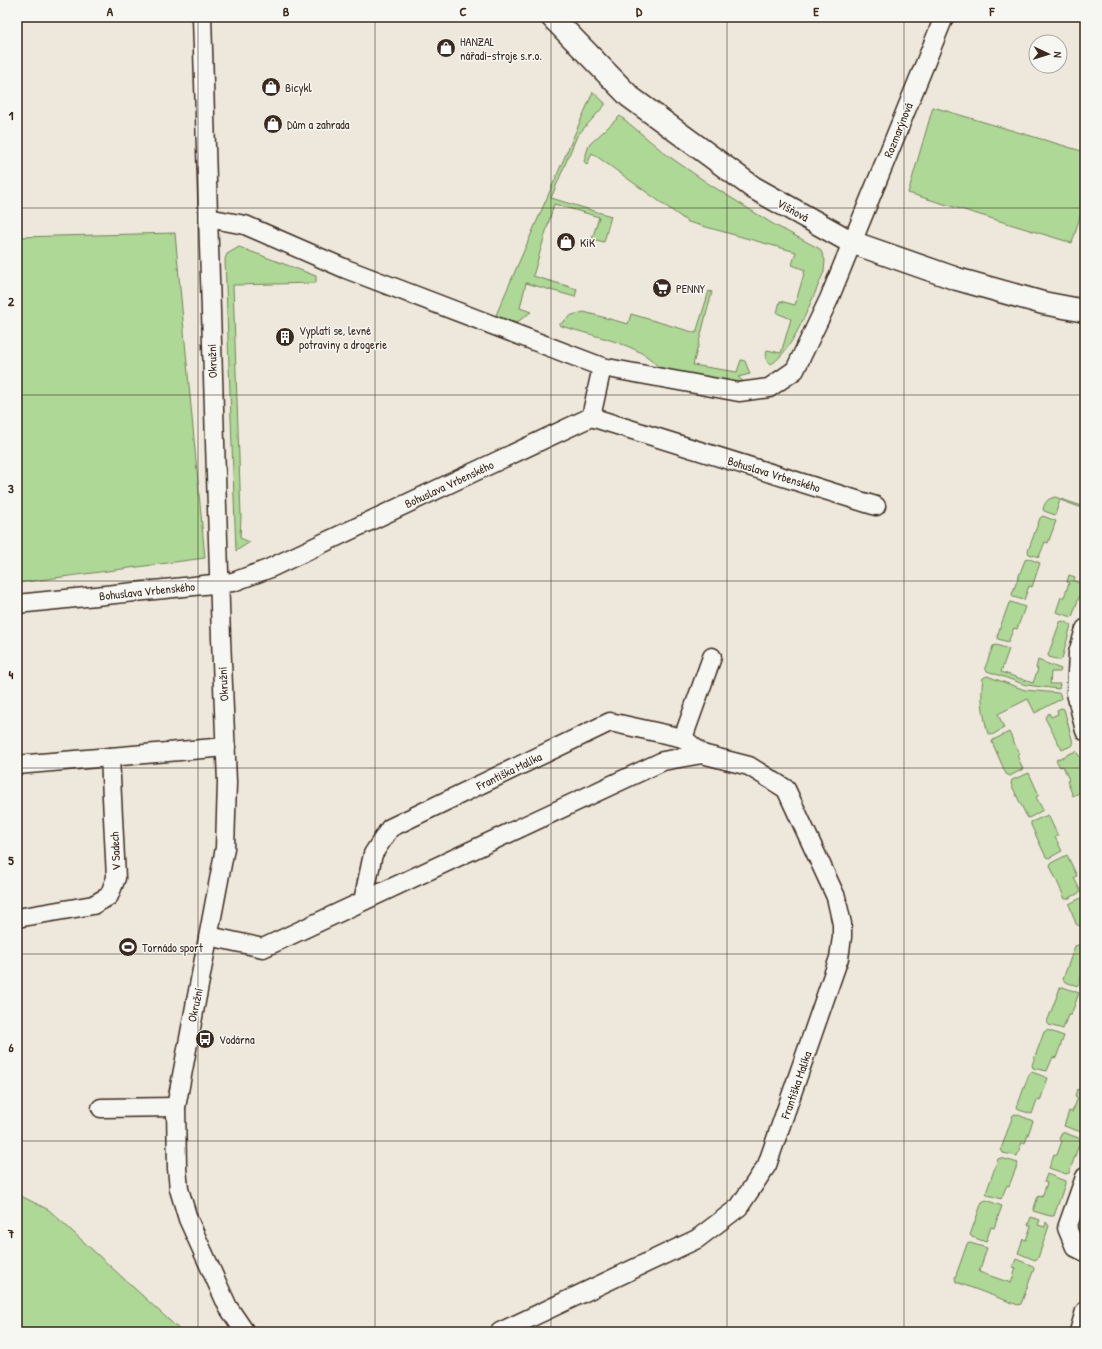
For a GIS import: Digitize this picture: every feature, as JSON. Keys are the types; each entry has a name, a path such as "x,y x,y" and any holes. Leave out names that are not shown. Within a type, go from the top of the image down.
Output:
{"street":[{"name":"Okružní","path":"202,17 226,747 225,848 176,1107 178,1189 188,1219 228,1306 245,1332"},
{"name":"Višňová","path":"552,17 630,97 754,188 851,242 957,278 1043,303 1085,312"},
{"name":"Rozmarýnová","path":"208,218 244,225 346,269 602,367 738,392 769,388 795,370 829,298 944,17"},
{"path":"591,417 602,367"},
{"name":"Bohuslava Vrbenského","path":"17,604 233,582 268,569 591,417 876,506"},
{"path":"1085,629 1078,653 1076,693 1085,731"},
{"path":"683,738 712,657"},
{"name":"Františka Malíka","path":"363,901 373,854 390,828 610,722 683,738 702,754"},
{"path":"17,765 226,747"},
{"name":"Františka Malíka","path":"209,936 263,948 663,761 702,754 749,766 786,789 836,897 841,918 842,937 833,978 767,1166 739,1207 697,1239 500,1332"},
{"name":"V Sadech","path":"17,918 93,905 109,896 116,878 110,757"},
{"path":"101,1108 176,1107"},
{"path":"1085,1177 1067,1228 1075,1247 1085,1252"},
{"path":"1079,1332 1085,1312"}],"green space":[{"path":"593,92 605,103 605,105 577,136 551,198 611,216 604,242 592,239 599,217 554,204 533,276 577,289 575,297 526,283 520,308 531,312 516,323 496,315"},
{"path":"933,107 1085,152 1085,200 1072,243 908,193"},
{"path":"620,116 667,155 709,184 773,224 820,249 825,260 824,272 814,296 802,323 787,348 779,358 770,365 766,356 767,350 781,353 791,319 777,313 780,301 795,305 805,270 792,265 796,252 688,222 592,153 587,165 584,161 589,145"},
{"path":"175,233 205,558 17,583 17,237"},
{"path":"239,247 316,276 316,283 233,285 241,516 240,538 250,542 236,551 225,259 227,254"},
{"path":"709,291 712,292 693,365 737,372 741,360 745,361 750,374 738,377 744,382 718,381 658,367 650,359 626,346 559,325 572,315 584,312 628,324 631,314 696,333"},
{"path":"1055,497 1085,507 1085,509 1060,500 1055,515 1044,511 1043,509 1047,501"},
{"path":"1043,516 1056,521 1048,543 1045,542 1039,557 1029,554 1028,551 1040,518"},
{"path":"1027,558 1040,563 1032,587 1029,586 1024,600 1013,597 1012,594"},
{"path":"1069,575 1075,577 1074,581 1081,584 1082,579 1084,583 1072,617 1056,612 1061,597 1064,597 1069,583 1067,582"},
{"path":"1011,602 1025,607 1017,629 1014,628 1008,642 998,639 997,636 1009,603"},
{"path":"1063,621 1071,625 1062,659 1060,660 1049,657 1048,655 1060,622"},
{"path":"996,645 1009,649 1001,672 1033,683 1038,669 1036,668 1038,660 1061,669 1060,672 1051,672 1050,684 1060,684 1059,689 1026,685 987,671 985,668 993,646"},
{"path":"987,676 1025,690 1058,693 1060,694 1061,699 1035,713 1028,699 998,714 1004,728 992,735 988,734 983,713 982,699 983,678"},
{"path":"1061,708 1064,709 1073,743 1073,745 1062,750 1045,718 1049,713 1051,717 1058,714 1057,710"},
{"path":"1009,732 1019,753 1017,755 1023,769 1010,776 1006,774 992,742 993,740"},
{"path":"1076,751 1085,765 1085,790 1073,796 1067,781 1069,780 1063,766 1060,767 1056,760"},
{"path":"1029,773 1039,795 1036,797 1043,810 1029,818 1027,817 1011,784 1012,780"},
{"path":"1048,815 1058,836 1055,837 1062,851 1049,858 1046,857 1031,825 1031,822"},
{"path":"1067,855 1077,876 1074,878 1081,892 1065,899 1050,866 1051,863"},
{"path":"1085,896 1085,923 1079,926 1076,924 1069,904"},
{"path":"1078,945 1085,947 1085,972 1083,972 1078,986 1065,982 1063,979 1075,946"},
{"path":"1063,987 1079,993 1071,1015 1068,1015 1063,1029 1049,1025 1047,1022 1060,988"},
{"path":"1047,1030 1064,1036 1056,1058 1053,1057 1047,1071 1033,1068 1032,1065 1044,1032"},
{"path":"1032,1072 1048,1078 1040,1101 1037,1100 1032,1114 1019,1110 1017,1107 1029,1074"},
{"path":"1077,1089 1085,1093 1085,1128 1081,1132 1064,1126 1069,1111 1072,1112 1078,1098 1075,1096"},
{"path":"1016,1114 1033,1121 1025,1143 1022,1142 1017,1156 1003,1153 1001,1149 1013,1115"},
{"path":"1062,1132 1079,1138 1080,1142 1069,1173 1066,1174 1049,1168 1054,1154 1057,1155 1062,1141 1059,1139"},
{"path":"1001,1158 1018,1163 1009,1186 1007,1185 1001,1199 986,1193 998,1159"},
{"path":"1047,1174 1065,1181 1054,1216 1033,1211 1038,1196 1042,1197 1047,1183 1044,1182"},
{"path":"17,1194 49,1210 182,1332 17,1332"},
{"path":"986,1200 1002,1206 994,1228 991,1227 986,1242 970,1235 982,1202"},
{"path":"1031,1217 1040,1220 1038,1225 1045,1227 1046,1222 1049,1226 1038,1258 1035,1260 1018,1253 1023,1239 1026,1240 1031,1226 1028,1225"},
{"path":"970,1243 987,1248 979,1272 1011,1283 1016,1268 1013,1267 1016,1259 1033,1266 1034,1269 1021,1304 1018,1305 956,1282 955,1278 967,1244"}],"place":[{"name":"HANZAL nářadí-stroje s.r.o.","path":"446,48"},
{"name":"Bicykl","path":"271,87"},
{"name":"Dům a zahrada","path":"273,124"},
{"name":"KiK","path":"566,242"},
{"name":"PENNY","path":"662,288"},
{"name":"Vyplatí se, levné potraviny a drogerie","path":"285,337"},
{"name":"Tornádo sport","path":"128,947"},
{"name":"Vodárna","path":"205,1039"}]}
